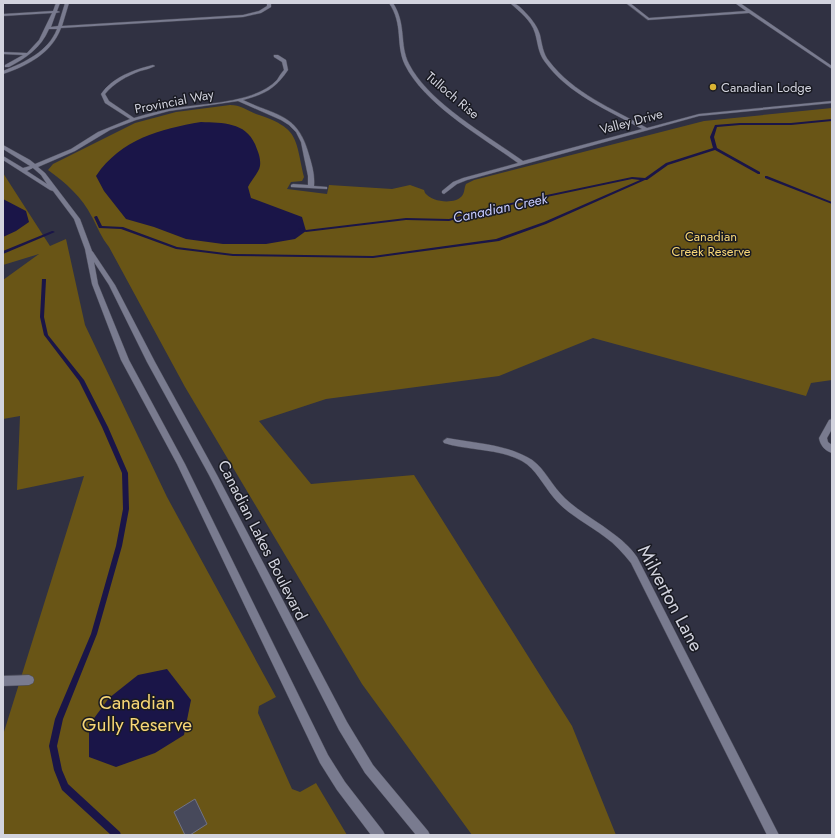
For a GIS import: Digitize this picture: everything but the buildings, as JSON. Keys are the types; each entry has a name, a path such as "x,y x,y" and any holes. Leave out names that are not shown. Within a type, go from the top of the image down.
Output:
{"street":[{"path":"3,68 27,54 40,44 58,3"},
{"path":"3,73 37,55 50,44 60,28 68,3"},
{"path":"48,28 237,16 262,11 269,7 269,3"},
{"name":"Tulloch Rise","path":"391,3 401,21 401,45 404,55 418,82 444,106 522,163"},
{"path":"512,3 531,22 537,34 541,52 547,63 558,74 577,89 644,129"},
{"path":"628,3 648,19 750,12"},
{"path":"737,3 832,68"},
{"path":"262,11 267,13"},
{"path":"3,15 65,12"},
{"path":"3,53 37,55"},
{"name":"Provincial Way","path":"24,170 68,152 103,132 133,119 164,111 239,100 266,89 282,78 287,66 283,60 276,56"},
{"path":"133,119 107,102 103,94 108,88 126,76 153,66"},
{"path":"239,100 256,109 283,119 299,131 306,150 311,174 311,187"},
{"name":"Valley Drive","path":"444,192 462,180 644,129 704,114 832,102"},
{"name":"Canadian Lakes Boulevard","path":"3,147 35,166 46,177 77,219 88,249 95,284 125,360 181,464 290,692 327,764 341,786 379,835"},
{"name":"Canadian Lakes Boulevard","path":"3,158 24,170 56,192"},
{"path":"293,186 325,188"},
{"name":"Canadian Lakes Boulevard","path":"88,249 112,285 151,362 213,475 346,732 374,775 424,835"},
{"path":"832,422 823,438 824,443 832,450"},
{"name":"Milverton Lane","path":"447,441 500,451 524,459 535,467 566,504 625,548 634,560 773,835"},
{"path":"3,681 29,680"}],"green space":[{"name":"Canadian Creek Reserve","path":"230,105 240,107 270,119 280,124 293,136 299,152 304,177 302,181 291,182 287,189 327,194 329,185 392,189 410,185 424,190 428,196 433,199 443,201 454,201 458,199 464,193 466,184 474,180 704,121 832,108 832,380 811,383 806,396 593,338 499,376 326,399 259,421 311,484 414,475 572,726 616,835 472,835 362,684 185,387 88,210 73,191 48,170 53,164 135,123 176,112"},
{"name":"Canadian Gully Reserve","path":"3,173 50,246 66,239 85,325 167,497 276,697 259,706 258,713 292,789 300,792 316,783 347,835 3,835 3,735 84,476 17,490 20,416 3,419 3,280 39,254 3,265"}],"shaded area":[{"path":"201,122 232,125 245,131 251,137 260,158 260,166 248,187 251,198 302,217 306,231 295,239 266,244 223,244 186,239 154,227 126,219 104,191 96,176 106,163 129,144 142,138 156,132"},
{"path":"3,199 26,211 29,222 16,231 3,237"},
{"path":"167,669 191,700 184,735 155,753 116,767 89,757 89,725 109,698 138,675"}],"waterway":[{"name":"Canadian Creek","path":"715,149 712,137 716,126 740,124 791,124 832,120"},
{"name":"Canadian Creek","path":"300,229 306,231 406,219 449,220 523,201 632,178 646,179 667,164 715,149"},
{"path":"715,149 759,173"},
{"path":"766,177 832,203"},
{"path":"96,217 100,227 122,228 176,248 233,255 373,257 497,240 545,223 643,180"},
{"name":"Canadian Creek","path":"3,253 53,232"},
{"path":"44,280 42,317 46,335 81,380 105,427 125,473 126,509 119,546 94,634 59,719 53,746 58,770 65,787 117,835"}],"place":[{"name":"Canadian Lodge","path":"713,87"}]}
